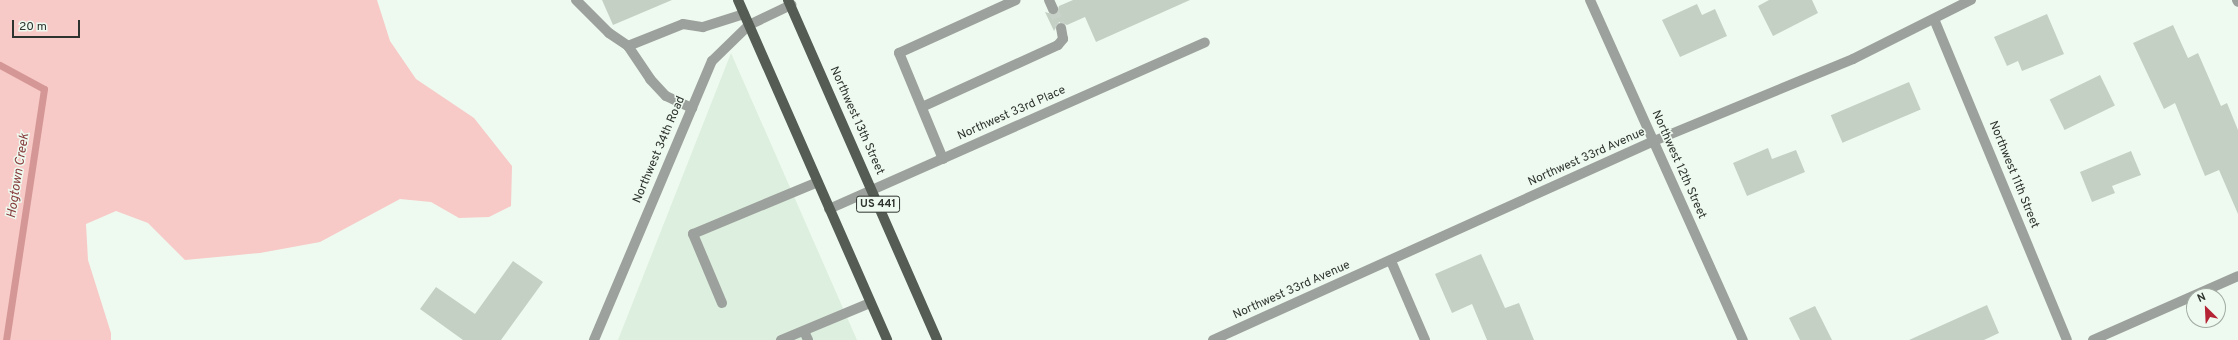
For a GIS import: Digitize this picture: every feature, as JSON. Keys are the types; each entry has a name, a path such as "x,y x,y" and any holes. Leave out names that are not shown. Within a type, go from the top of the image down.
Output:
{"main road":[{"path":"738,0 887,340"},
{"name":"Northwest 13th Street","path":"790,3 937,340"}],"street":[{"path":"576,0 609,33 628,46 650,79 666,96 692,108"},
{"path":"943,159 899,53 1016,0"},
{"name":"Northwest 12th Street","path":"1590,0 1743,340"},
{"name":"Northwest 33rd Avenue","path":"1213,340 1654,142 1853,59 1971,0"},
{"name":"Northwest 34th Road","path":"594,340 712,61 749,25 790,3"},
{"path":"628,46 683,24 702,27 744,14"},
{"name":"Northwest 11th Street","path":"1934,19 2067,340"},
{"path":"922,107 1058,45 1063,39 1061,28"},
{"name":"Northwest 33rd Place","path":"829,209 1205,42"},
{"path":"722,303 693,234 818,182"},
{"path":"1391,261 1425,340"},
{"path":"2093,340 2238,276"},
{"path":"780,340 806,335 870,303"}],"shaded area":[{"path":"0,0 377,0 390,41 416,79 474,118 512,166 511,206 489,217 459,218 431,202 400,199 320,242 260,253 185,260 148,223 116,211 86,224 88,260 111,333 111,340 0,340"},
{"path":"731,53 857,340 618,340"}],"building":[{"path":"602,0 672,0 613,25"},
{"path":"1073,0 1190,0 1096,42 1085,17 1067,25 1059,22 1054,31 1045,12 1056,15 1059,6"},
{"path":"1769,0 1812,0 1818,13 1773,36 1758,6"},
{"path":"1697,4 1702,15 1715,9 1727,36 1680,57 1662,20"},
{"path":"2047,14 2064,54 2022,71 2018,61 2007,66 1994,37"},
{"path":"2173,25 2188,58 2198,53 2221,106 2227,103 2238,130 2238,214 2219,170 2205,176 2175,103 2164,109 2133,43"},
{"path":"2100,75 2115,106 2065,130 2050,100"},
{"path":"1909,82 1921,110 1842,143 1831,115"},
{"path":"1768,148 1772,159 1796,150 1805,172 1747,196 1733,163"},
{"path":"2131,151 2141,175 2112,186 2115,193 2092,202 2080,172"},
{"path":"1481,254 1505,308 1519,303 1534,340 1487,340 1472,304 1452,313 1435,274"},
{"path":"513,261 543,282 501,340 463,340 420,309 436,287 475,314"},
{"path":"1987,305 1999,333 1984,340 1909,340"},
{"path":"1815,306 1832,340 1800,340 1789,318"}],"waterway":[{"name":"Hogtown Creek","path":"0,65 44,89 6,340"}],"tunnel":[{"path":"1053,9 1061,28"}]}
